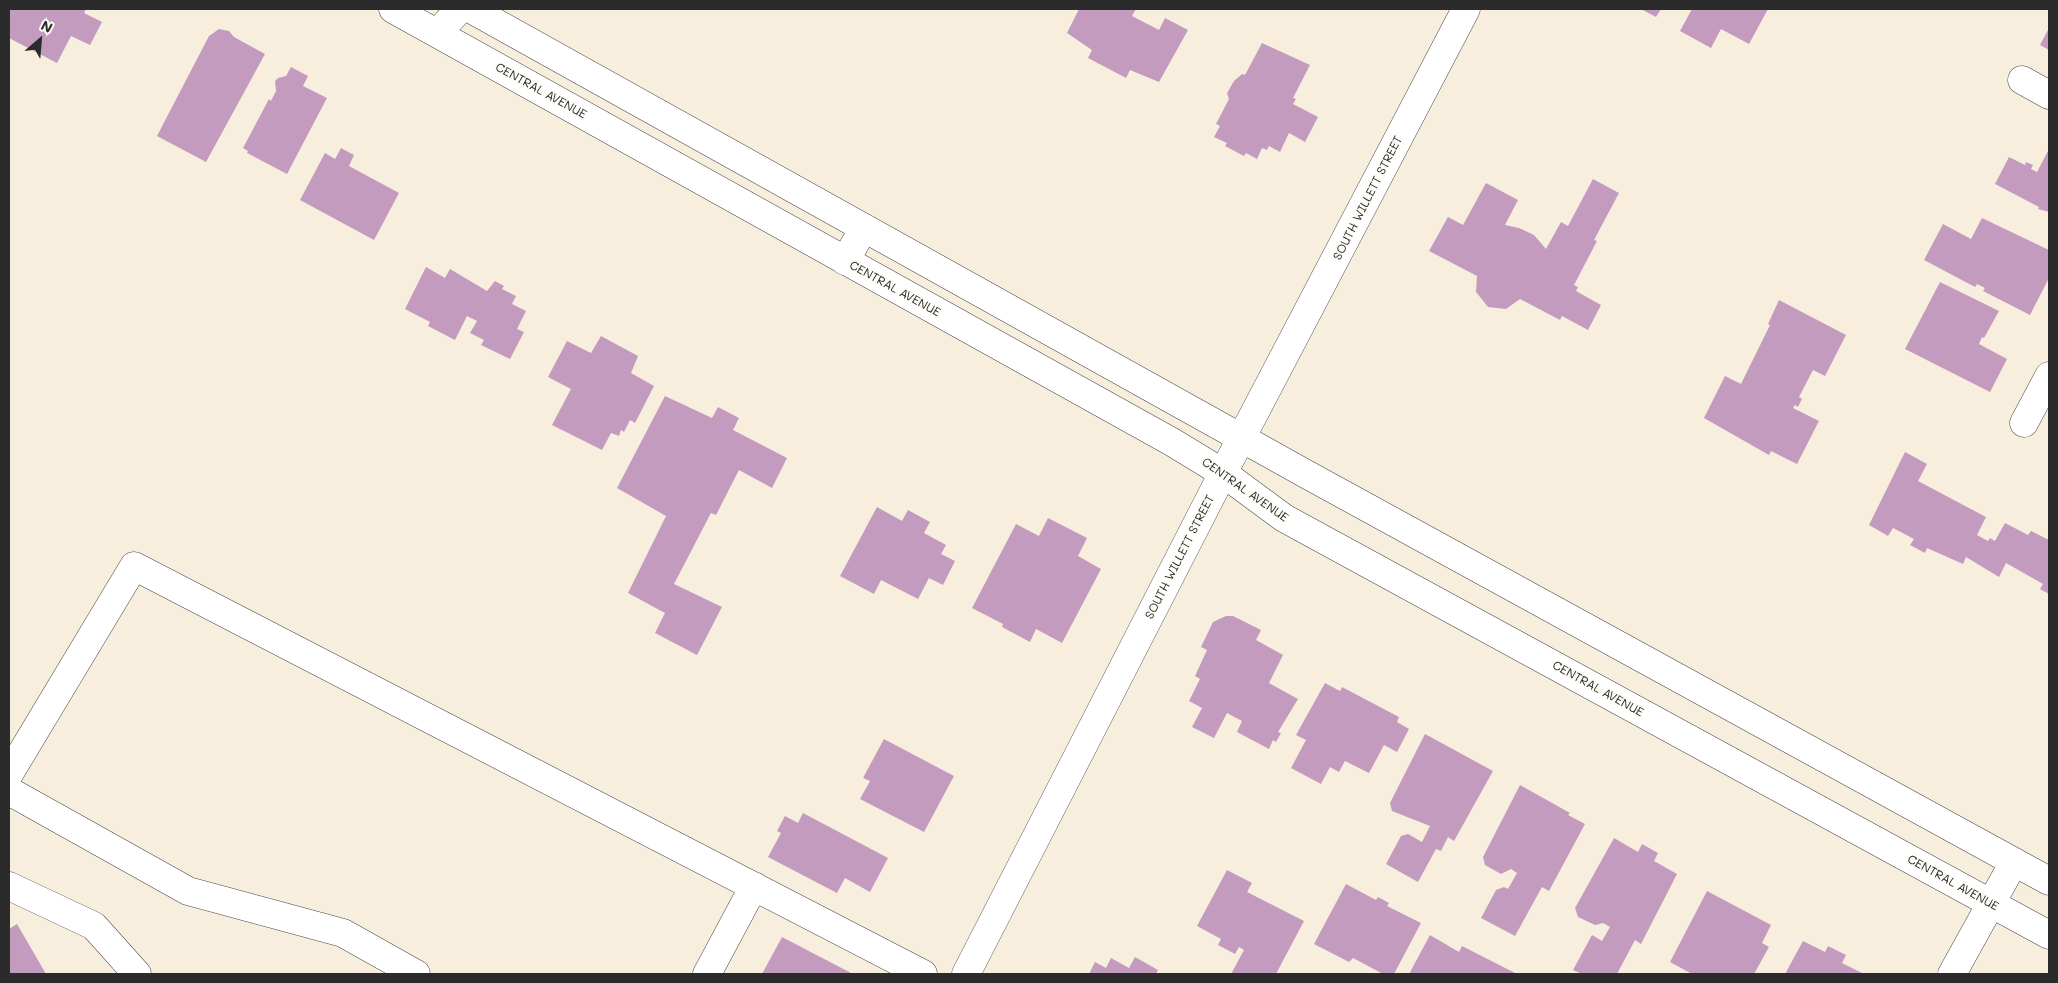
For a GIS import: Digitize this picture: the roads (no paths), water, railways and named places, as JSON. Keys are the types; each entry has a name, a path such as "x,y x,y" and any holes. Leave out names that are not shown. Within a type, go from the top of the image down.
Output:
{"main road":[{"name":"CENTRAL AVENUE","path":"393,9 1223,473 1284,518 2049,935"},
{"path":"438,33 460,9"},
{"path":"471,9 1243,438 2049,881"},
{"name":"SOUTH WILLETT STREET","path":"966,974 1223,473 1466,9"},
{"path":"2022,80 2049,95"},
{"path":"845,261 864,228"},
{"path":"2024,423 2049,376"},
{"path":"9,774 134,566 923,974"},
{"path":"9,791 188,891 343,933 416,974"},
{"path":"1952,974 2014,862"},
{"path":"9,886 94,926 137,974"},
{"path":"707,974 754,886"}]}
